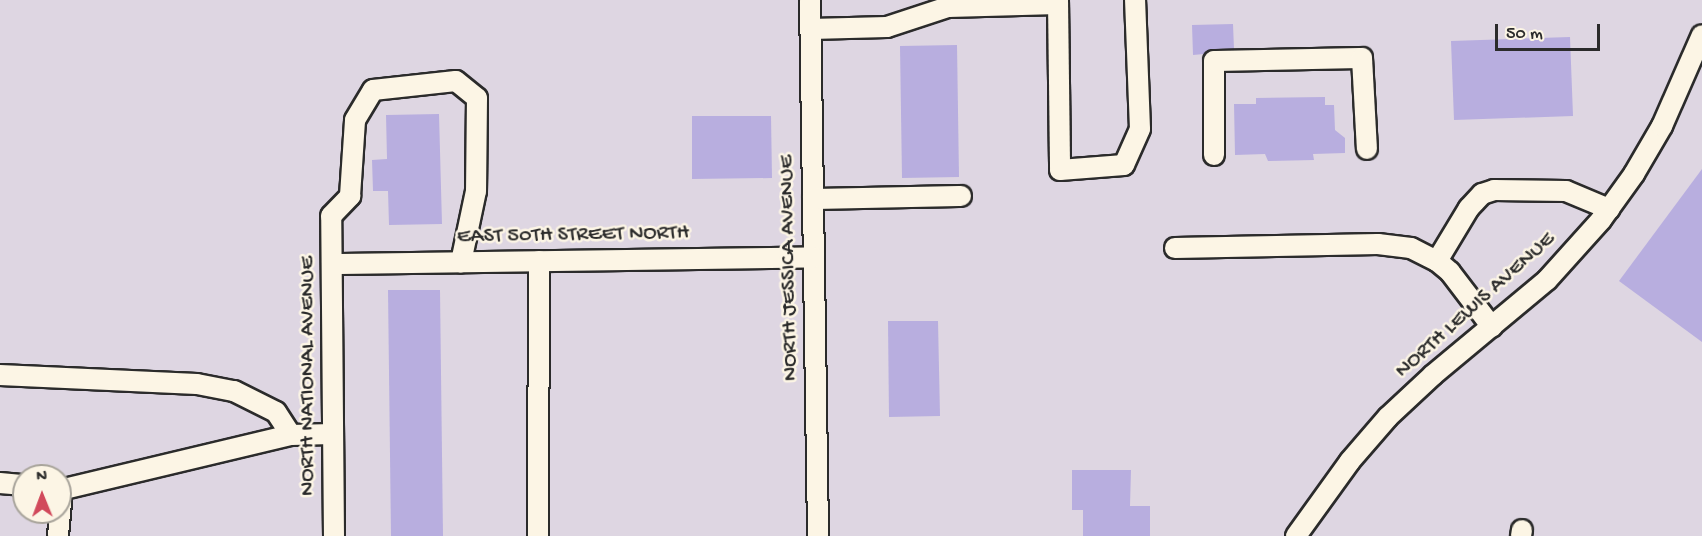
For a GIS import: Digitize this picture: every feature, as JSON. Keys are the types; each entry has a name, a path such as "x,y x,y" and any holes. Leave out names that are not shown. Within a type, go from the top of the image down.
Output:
{"street":[{"name":"NORTH JESSICA AVENUE","path":"810,0 818,536"},
{"path":"811,29 887,27 948,3 1058,2 1060,170 1124,165 1140,129 1135,0"},
{"name":"NORTH LEWIS AVENUE","path":"1296,536 1350,461 1388,417 1433,375 1547,280 1609,209 1634,174 1662,126 1702,35"},
{"path":"1214,155 1214,61 1362,58 1367,149"},
{"name":"NORTH NATIONAL AVENUE","path":"334,536 331,216 350,195 355,120 373,90 456,81 477,98 476,191 461,262"},
{"path":"1437,261 1469,208 1482,194 1494,190 1566,192 1609,209"},
{"path":"813,199 961,196"},
{"path":"1175,248 1378,243 1410,248 1437,261 1450,272 1492,327"},
{"name":"EAST 50TH STREET NORTH","path":"332,264 814,257"},
{"path":"538,536 539,261"},
{"path":"0,375 197,384 234,391 276,412 291,435"},
{"path":"72,487 291,435 333,434"}],"shaded area":[{"path":"0,0 1702,0 1702,536 0,536"}],"building":[{"path":"1233,24 1234,49 1214,49 1204,54 1193,55 1192,25"},
{"path":"1570,37 1573,116 1454,120 1451,41"},
{"path":"957,45 959,177 902,178 900,46"},
{"path":"1325,97 1325,105 1334,105 1335,130 1345,138 1345,153 1313,154 1314,160 1268,161 1265,154 1235,155 1234,104 1256,104 1256,98"},
{"path":"439,114 442,224 389,225 388,191 373,191 372,160 387,159 386,115"},
{"path":"692,116 771,116 772,178 692,179"},
{"path":"1702,169 1702,342 1619,281"},
{"path":"388,290 440,290 443,536 391,536"},
{"path":"888,321 938,321 940,416 889,417"},
{"path":"1072,470 1131,470 1130,506 1150,506 1150,536 1083,536 1083,510 1072,510"}]}
